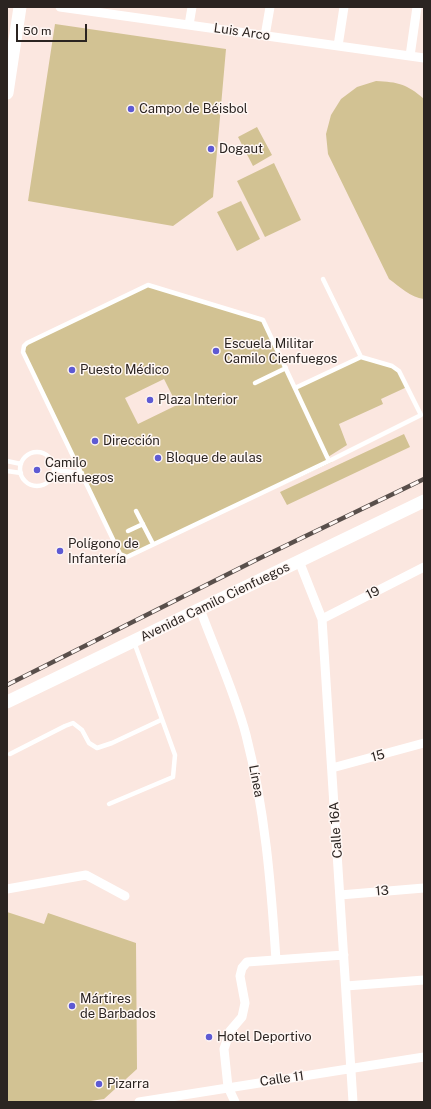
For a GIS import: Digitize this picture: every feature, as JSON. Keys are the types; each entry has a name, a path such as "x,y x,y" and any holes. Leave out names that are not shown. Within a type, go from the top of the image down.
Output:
{"street":[{"path":"7,93 20,7"},
{"name":"Luis Arco","path":"60,7 117,11 189,25 424,58"},
{"path":"189,25 192,7"},
{"path":"265,36 270,7"},
{"path":"338,46 344,7"},
{"path":"410,56 417,7"},
{"name":"Avenida Camilo Cienfuegos","path":"7,702 424,501"},
{"name":"Calle 16A","path":"299,561 322,619 353,1102"},
{"name":"19","path":"322,619 424,567"},
{"name":"Línea","path":"200,609 230,687 243,727 256,777 265,832 270,876 276,960"},
{"name":"15","path":"332,768 424,743"},
{"path":"7,889 86,875 125,896"},
{"name":"13","path":"340,895 424,888"},
{"path":"235,1102 228,1087 224,1049 230,1031 242,1017 245,1003 240,976 242,968 247,962 344,955"},
{"path":"346,986 424,980"},
{"name":"Calle 11","path":"139,1102 424,1057"}],"lane":[{"path":"323,278 361,357"},
{"path":"295,388 361,357 392,366 399,371 421,416 329,461 127,557 120,554 23,352 24,346 27,343 148,285 263,320 329,461"},
{"path":"255,383 286,368"},
{"path":"31,453 42,453 51,460 54,470 50,480 40,486 29,484 25,481 21,473 21,464 23,459 31,453"},
{"path":"7,461 21,464"},
{"path":"54,470 82,473"},
{"path":"7,471 21,473"},
{"path":"136,511 153,544"},
{"path":"128,531 143,524"},
{"path":"109,804 173,777 175,755 134,641"},
{"path":"10,754 73,723 82,730 89,743 97,748 112,743 162,720"}],"shaded area":[{"name":"Campo de Béisbol","path":"55,24 226,49 213,197 173,226 28,201"},
{"path":"376,81 402,85 424,99 424,299 410,294 389,279 328,154 326,134 331,115 341,99 357,87"},
{"path":"257,127 272,155 253,166 238,137"},
{"path":"274,163 301,220 265,237 237,181"},
{"path":"241,201 260,239 237,251 217,212"},
{"path":"148,285 263,320 295,388 361,357 392,366 399,371 407,387 381,399 383,404 339,424 347,445 328,457 332,462 127,557 120,554 23,352 24,346","holes":["164,379 177,405 138,424 125,398"]},
{"path":"404,434 410,447 287,505 280,492"},
{"name":"Mártires de Barbados","path":"7,912 44,924 48,913 136,943 137,1069 104,1099 84,1102 7,1102"}],"railway":[{"path":"7,685 256,560 424,479"}],"place":[{"name":"Campo de Béisbol","path":"131,109"},
{"name":"Dogaut","path":"211,149"},
{"name":"Escuela Militar Camilo Cienfuegos","path":"216,351"},
{"name":"Puesto Médico","path":"72,370"},
{"name":"Plaza Interior","path":"150,400"},
{"name":"Dirección","path":"95,441"},
{"name":"Bloque de aulas","path":"158,458"},
{"name":"Camilo Cienfuegos","path":"37,470"},
{"name":"Polígono de Infantería","path":"60,551"},
{"name":"Mártires de Barbados","path":"72,1006"},
{"name":"Hotel Deportivo","path":"209,1037"},
{"name":"Pizarra","path":"99,1084"}]}
